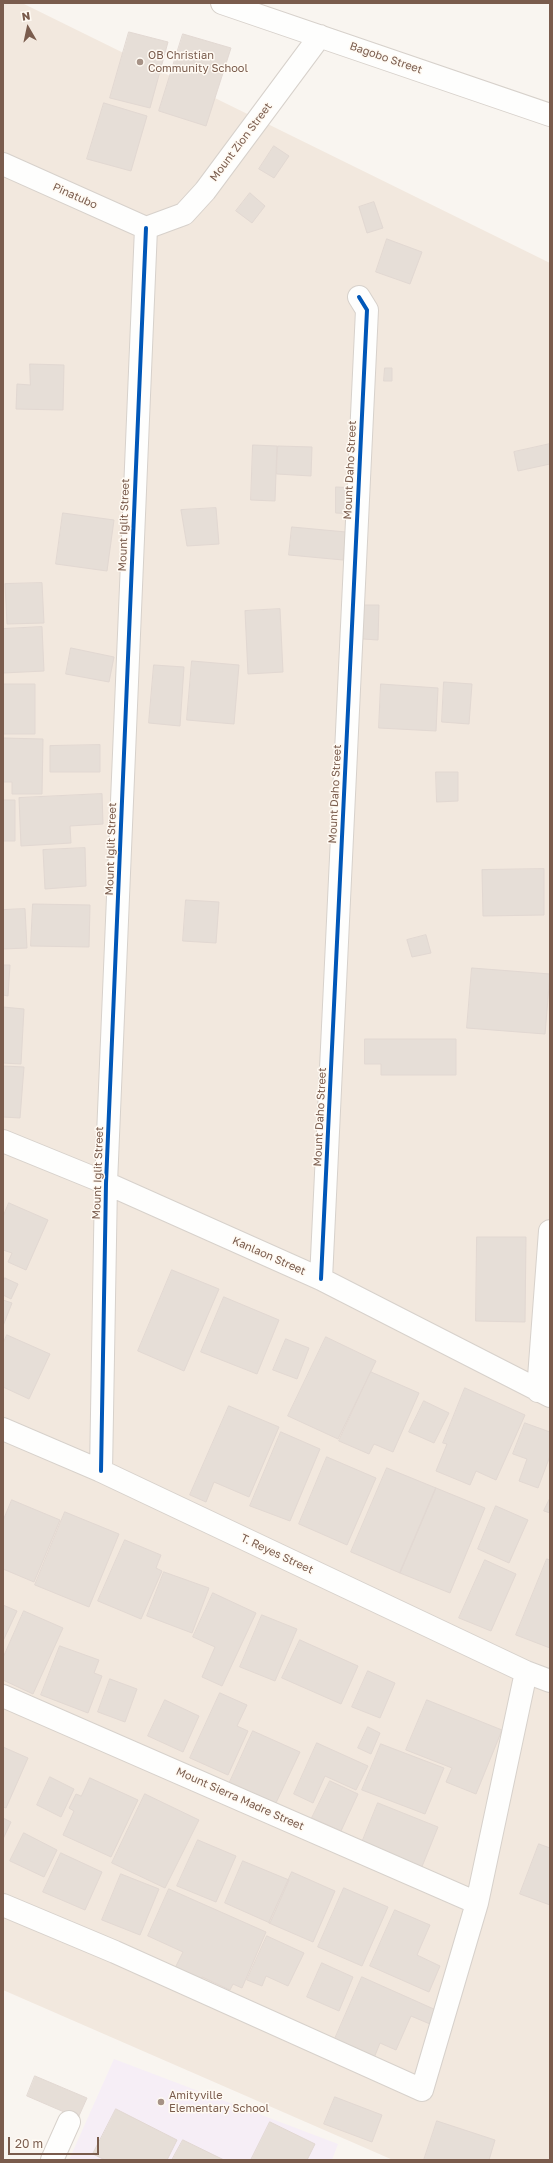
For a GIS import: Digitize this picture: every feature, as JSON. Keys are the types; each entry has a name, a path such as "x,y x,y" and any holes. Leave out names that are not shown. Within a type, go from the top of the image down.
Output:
{"street":[{"name":"Bagobo Street","path":"222,3 550,115"},
{"name":"Mount Zion Street","path":"146,228 184,214 205,191 320,36"},
{"name":"Pinatubo","path":"3,164 146,228"},
{"name":"Mount Iglit Street","path":"100,1471 106,1183 146,228"},
{"name":"Mount Daho Street","path":"321,1279 363,303"},
{"name":"Kanlaon Street","path":"3,1141 106,1183 321,1279 544,1393"},
{"path":"544,1393 550,1231"},
{"name":"T. Reyes Street","path":"3,1429 100,1471 526,1672 550,1681"},
{"path":"3,1905 115,1952 422,2090 477,1902 526,1672"},
{"name":"Mount Sierra Madre Street","path":"3,1696 477,1902"},
{"path":"52,2160 70,2122"}],"shaded area":[{"path":"3,3 22,3 550,263 550,2160 393,2160 3,1990"},
{"name":"Amityville Elementary School","path":"114,2059 338,2144 332,2160 69,2160"}],"building":[{"path":"129,32 168,42 150,108 110,98"},
{"path":"183,34 231,48 206,126 159,111"},
{"path":"104,103 147,116 131,171 87,159"},
{"path":"274,146 289,156 274,178 259,169"},
{"path":"250,193 265,206 252,223 236,211"},
{"path":"374,202 383,228 367,233 359,207"},
{"path":"387,239 422,252 410,284 376,272"},
{"path":"30,364 64,365 63,410 16,409 17,384 30,385"},
{"path":"385,368 392,368 392,381 384,381"},
{"path":"550,444 550,464 518,471 514,452"},
{"path":"253,445 277,446 275,501 251,500"},
{"path":"278,446 312,447 311,476 277,474"},
{"path":"336,487 356,488 355,514 336,513"},
{"path":"216,508 219,544 187,546 181,510"},
{"path":"63,513 114,520 107,571 56,564"},
{"path":"292,527 346,532 343,560 289,555"},
{"path":"42,583 44,623 7,624 5,584"},
{"path":"364,605 379,605 378,640 363,639"},
{"path":"280,609 283,672 248,674 245,611"},
{"path":"42,627 44,671 3,673 3,629"},
{"path":"71,648 114,657 109,682 66,674"},
{"path":"192,661 239,665 234,724 187,720"},
{"path":"154,665 184,667 180,726 149,723"},
{"path":"444,682 472,684 469,724 442,722"},
{"path":"3,684 35,684 35,734 3,734"},
{"path":"381,684 438,688 436,731 379,728"},
{"path":"3,738 43,739 42,794 12,794 12,782 3,782"},
{"path":"100,745 100,772 50,772 50,746"},
{"path":"436,772 458,772 458,801 437,802"},
{"path":"102,794 103,824 70,826 71,843 21,846 19,798"},
{"path":"3,800 15,800 15,841 3,841"},
{"path":"85,848 86,886 45,889 43,850"},
{"path":"544,869 544,915 483,916 482,870"},
{"path":"186,900 219,902 216,943 183,941"},
{"path":"33,904 90,905 89,947 31,946"},
{"path":"25,909 27,948 3,949 3,910"},
{"path":"426,935 431,953 412,957 407,940"},
{"path":"3,965 10,965 8,996 3,995"},
{"path":"472,968 550,974 545,1034 467,1028"},
{"path":"3,1007 24,1009 21,1064 3,1063"},
{"path":"365,1039 456,1039 456,1075 381,1075 381,1064 365,1064"},
{"path":"3,1066 24,1067 20,1118 3,1117"},
{"path":"9,1203 48,1220 26,1270 8,1262 12,1253 3,1250 3,1217"},
{"path":"477,1237 526,1237 525,1322 476,1321"},
{"path":"172,1270 219,1289 184,1371 138,1351"},
{"path":"5,1278 18,1284 11,1299 3,1295 3,1284"},
{"path":"224,1297 279,1320 257,1374 201,1352"},
{"path":"3,1300 12,1303 3,1326"},
{"path":"7,1335 50,1354 29,1399 3,1387 3,1344"},
{"path":"326,1337 376,1361 338,1439 288,1416"},
{"path":"286,1339 309,1348 297,1379 273,1370"},
{"path":"371,1372 419,1393 393,1452 374,1444 369,1454 339,1441"},
{"path":"465,1388 525,1415 496,1480 476,1471 470,1485 436,1471 447,1444 443,1443"},
{"path":"424,1401 449,1413 434,1443 409,1432"},
{"path":"229,1406 279,1427 249,1497 214,1482 206,1502 190,1495"},
{"path":"525,1423 550,1432 550,1456 538,1488 519,1481 527,1459 513,1454"},
{"path":"281,1432 320,1449 290,1521 250,1506"},
{"path":"327,1457 376,1478 347,1545 299,1524"},
{"path":"387,1468 436,1488 400,1573 351,1552"},
{"path":"436,1488 485,1508 450,1593 400,1573"},
{"path":"550,1498 550,1513 544,1511"},
{"path":"12,1500 60,1520 34,1582 3,1569 3,1521"},
{"path":"496,1506 528,1520 509,1563 478,1549"},
{"path":"65,1512 119,1534 89,1607 35,1585"},
{"path":"125,1540 161,1555 156,1568 162,1571 141,1619 98,1601"},
{"path":"547,1559 550,1560 550,1648 516,1635"},
{"path":"485,1560 516,1574 491,1631 459,1618"},
{"path":"164,1572 209,1588 192,1633 147,1616"},
{"path":"213,1593 256,1613 222,1686 202,1677 215,1647 193,1637"},
{"path":"3,1605 17,1611 3,1641"},
{"path":"24,1611 63,1628 33,1694 3,1680 3,1658"},
{"path":"262,1615 297,1629 275,1681 240,1667"},
{"path":"300,1640 358,1666 341,1704 282,1678"},
{"path":"60,1646 99,1660 94,1673 102,1676 88,1713 41,1695"},
{"path":"368,1671 395,1683 380,1718 352,1707"},
{"path":"110,1679 137,1689 125,1722 98,1712"},
{"path":"220,1693 247,1705 237,1726 248,1731 228,1775 190,1758"},
{"path":"165,1700 199,1716 183,1752 148,1736"},
{"path":"427,1700 502,1730 476,1794 446,1782 452,1768 406,1750"},
{"path":"368,1727 380,1733 371,1754 358,1748"},
{"path":"253,1731 300,1752 275,1805 229,1784"},
{"path":"317,1743 368,1766 356,1790 325,1776 313,1803 294,1794"},
{"path":"381,1744 444,1768 425,1814 362,1790"},
{"path":"3,1747 28,1758 6,1808 3,1807"},
{"path":"50,1777 74,1789 61,1817 37,1805"},
{"path":"90,1778 138,1800 111,1857 63,1835 74,1811 69,1808 76,1794 81,1796"},
{"path":"330,1781 358,1794 341,1831 312,1818"},
{"path":"145,1794 199,1820 165,1888 112,1863"},
{"path":"378,1803 438,1827 421,1869 361,1845"},
{"path":"3,1818 11,1822 3,1839"},
{"path":"24,1833 57,1850 44,1877 10,1861"},
{"path":"198,1840 236,1856 216,1902 177,1886"},
{"path":"539,1844 550,1848 550,1905 520,1894"},
{"path":"61,1853 102,1872 85,1910 43,1892"},
{"path":"243,1861 289,1880 270,1923 225,1903"},
{"path":"292,1872 335,1891 313,1942 269,1923"},
{"path":"121,1874 159,1889 140,1935 102,1920"},
{"path":"344,1888 388,1907 362,1966 318,1947"},
{"path":"169,1889 266,1932 242,1988 233,1984 230,1990 202,1977 200,1981 174,1970 183,1952 148,1936"},
{"path":"395,1910 430,1925 417,1955 440,1966 429,1992 370,1966"},
{"path":"267,1936 304,1953 288,1986 266,1976 262,1986 247,1980"},
{"path":"322,1963 353,1977 339,2011 307,1997"},
{"path":"362,1977 436,2010 430,2024 411,2016 396,2050 380,2043 374,2058 334,2041"},
{"path":"35,2076 87,2098 78,2118 27,2096"},
{"path":"335,2097 382,2115 372,2142 324,2124"},
{"path":"116,2109 177,2140 167,2160 105,2160 93,2154"},
{"path":"437,2121 495,2140 489,2160 424,2160"},
{"path":"270,2122 315,2144 307,2160 251,2160"},
{"path":"183,2140 224,2160 172,2160"}],"cycle path":[{"path":"101,1471 106,1183 146,228"},
{"path":"321,1279 367,310 359,297"}],"place":[{"name":"OB Christian Community School","path":"140,62"},
{"name":"Amityville Elementary School","path":"161,2102"}]}
